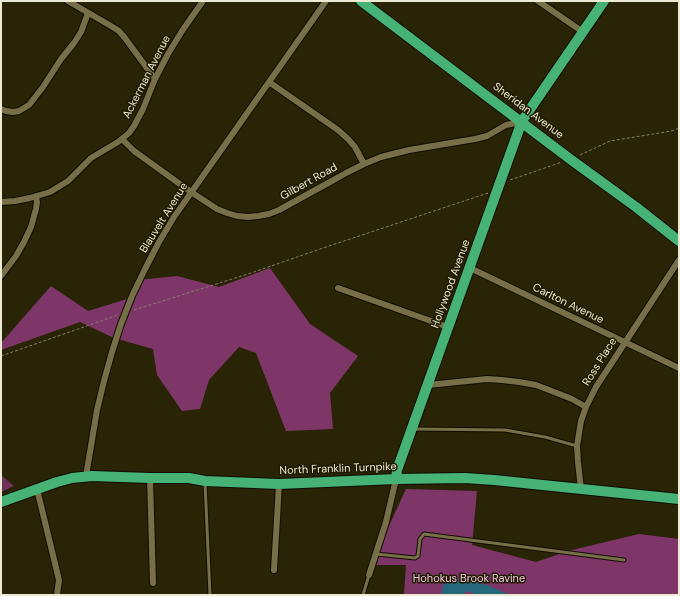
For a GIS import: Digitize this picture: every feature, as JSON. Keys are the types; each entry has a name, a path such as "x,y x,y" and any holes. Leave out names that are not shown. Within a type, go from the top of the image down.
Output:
{"main road":[{"name":"Sheridan Avenue","path":"361,1 636,207 679,241"},
{"name":"Hollywood Avenue","path":"396,479 397,470 522,121 604,1"},
{"name":"North Franklin Turnpike","path":"1,502 65,480 86,476 189,478 205,481 279,484 396,479 465,478 679,499"}],"street":[{"path":"68,1 111,26 126,38 156,79"},
{"name":"Ackerman Avenue","path":"1,202 30,198 50,192 68,181 91,158 129,133 143,109 168,54 203,1"},
{"name":"Blauvelt Avenue","path":"86,476 97,410 112,352 126,312 159,242 174,217 326,1"},
{"path":"538,1 583,32"},
{"path":"1,109 13,112 28,104 43,87 74,43 81,32 88,13"},
{"path":"269,82 338,130 355,148 364,164"},
{"name":"Gilbert Road","path":"122,139 134,151 217,209 237,216 248,217 269,214 279,210 346,173 381,157 398,152 475,140 487,136 506,125 522,121"},
{"path":"1,276 16,256 26,237 36,209 36,196"},
{"name":"Ross Place","path":"582,489 578,462 578,446 581,421 586,407 596,387 679,260"},
{"name":"Carlton Avenue","path":"470,268 679,368"},
{"path":"338,288 448,327"},
{"path":"428,385 487,379 519,382 536,385 572,399 586,407"},
{"path":"150,478 153,583"},
{"name":"Hollywood Avenue","path":"369,575 386,522 396,479"},
{"path":"274,570 279,484"},
{"path":"37,489 59,580 57,595"}],"lane":[{"path":"412,430 505,430 545,437 578,446"},
{"path":"205,481 210,595"},
{"path":"376,554 415,558 418,556 420,539 424,534 624,560"},
{"name":"Hollywood Avenue","path":"363,595 369,575"}],"path":[{"path":"576,157 610,141 672,131 679,128"},
{"path":"506,181 564,162"},
{"path":"1,356 126,312 248,274 490,192"}],"shaded area":[{"path":"1,475 7,480 14,486 1,492"}],"green space":[{"path":"270,268 310,324 358,356 330,393 333,429 286,431 256,353 239,347 209,380 200,409 182,411 157,375 153,349 114,338 80,322 1,350 1,343 51,286 88,311 127,299 138,280 177,276 219,287"},
{"name":"Hohokus Brook Ravine","path":"406,489 477,491 472,545 536,562 568,551 639,534 679,539 679,595 404,595 406,565 376,565 388,528"}],"water":[{"path":"450,580 468,580 487,585 510,595 478,595 467,591 462,595 441,595 443,585"}]}
